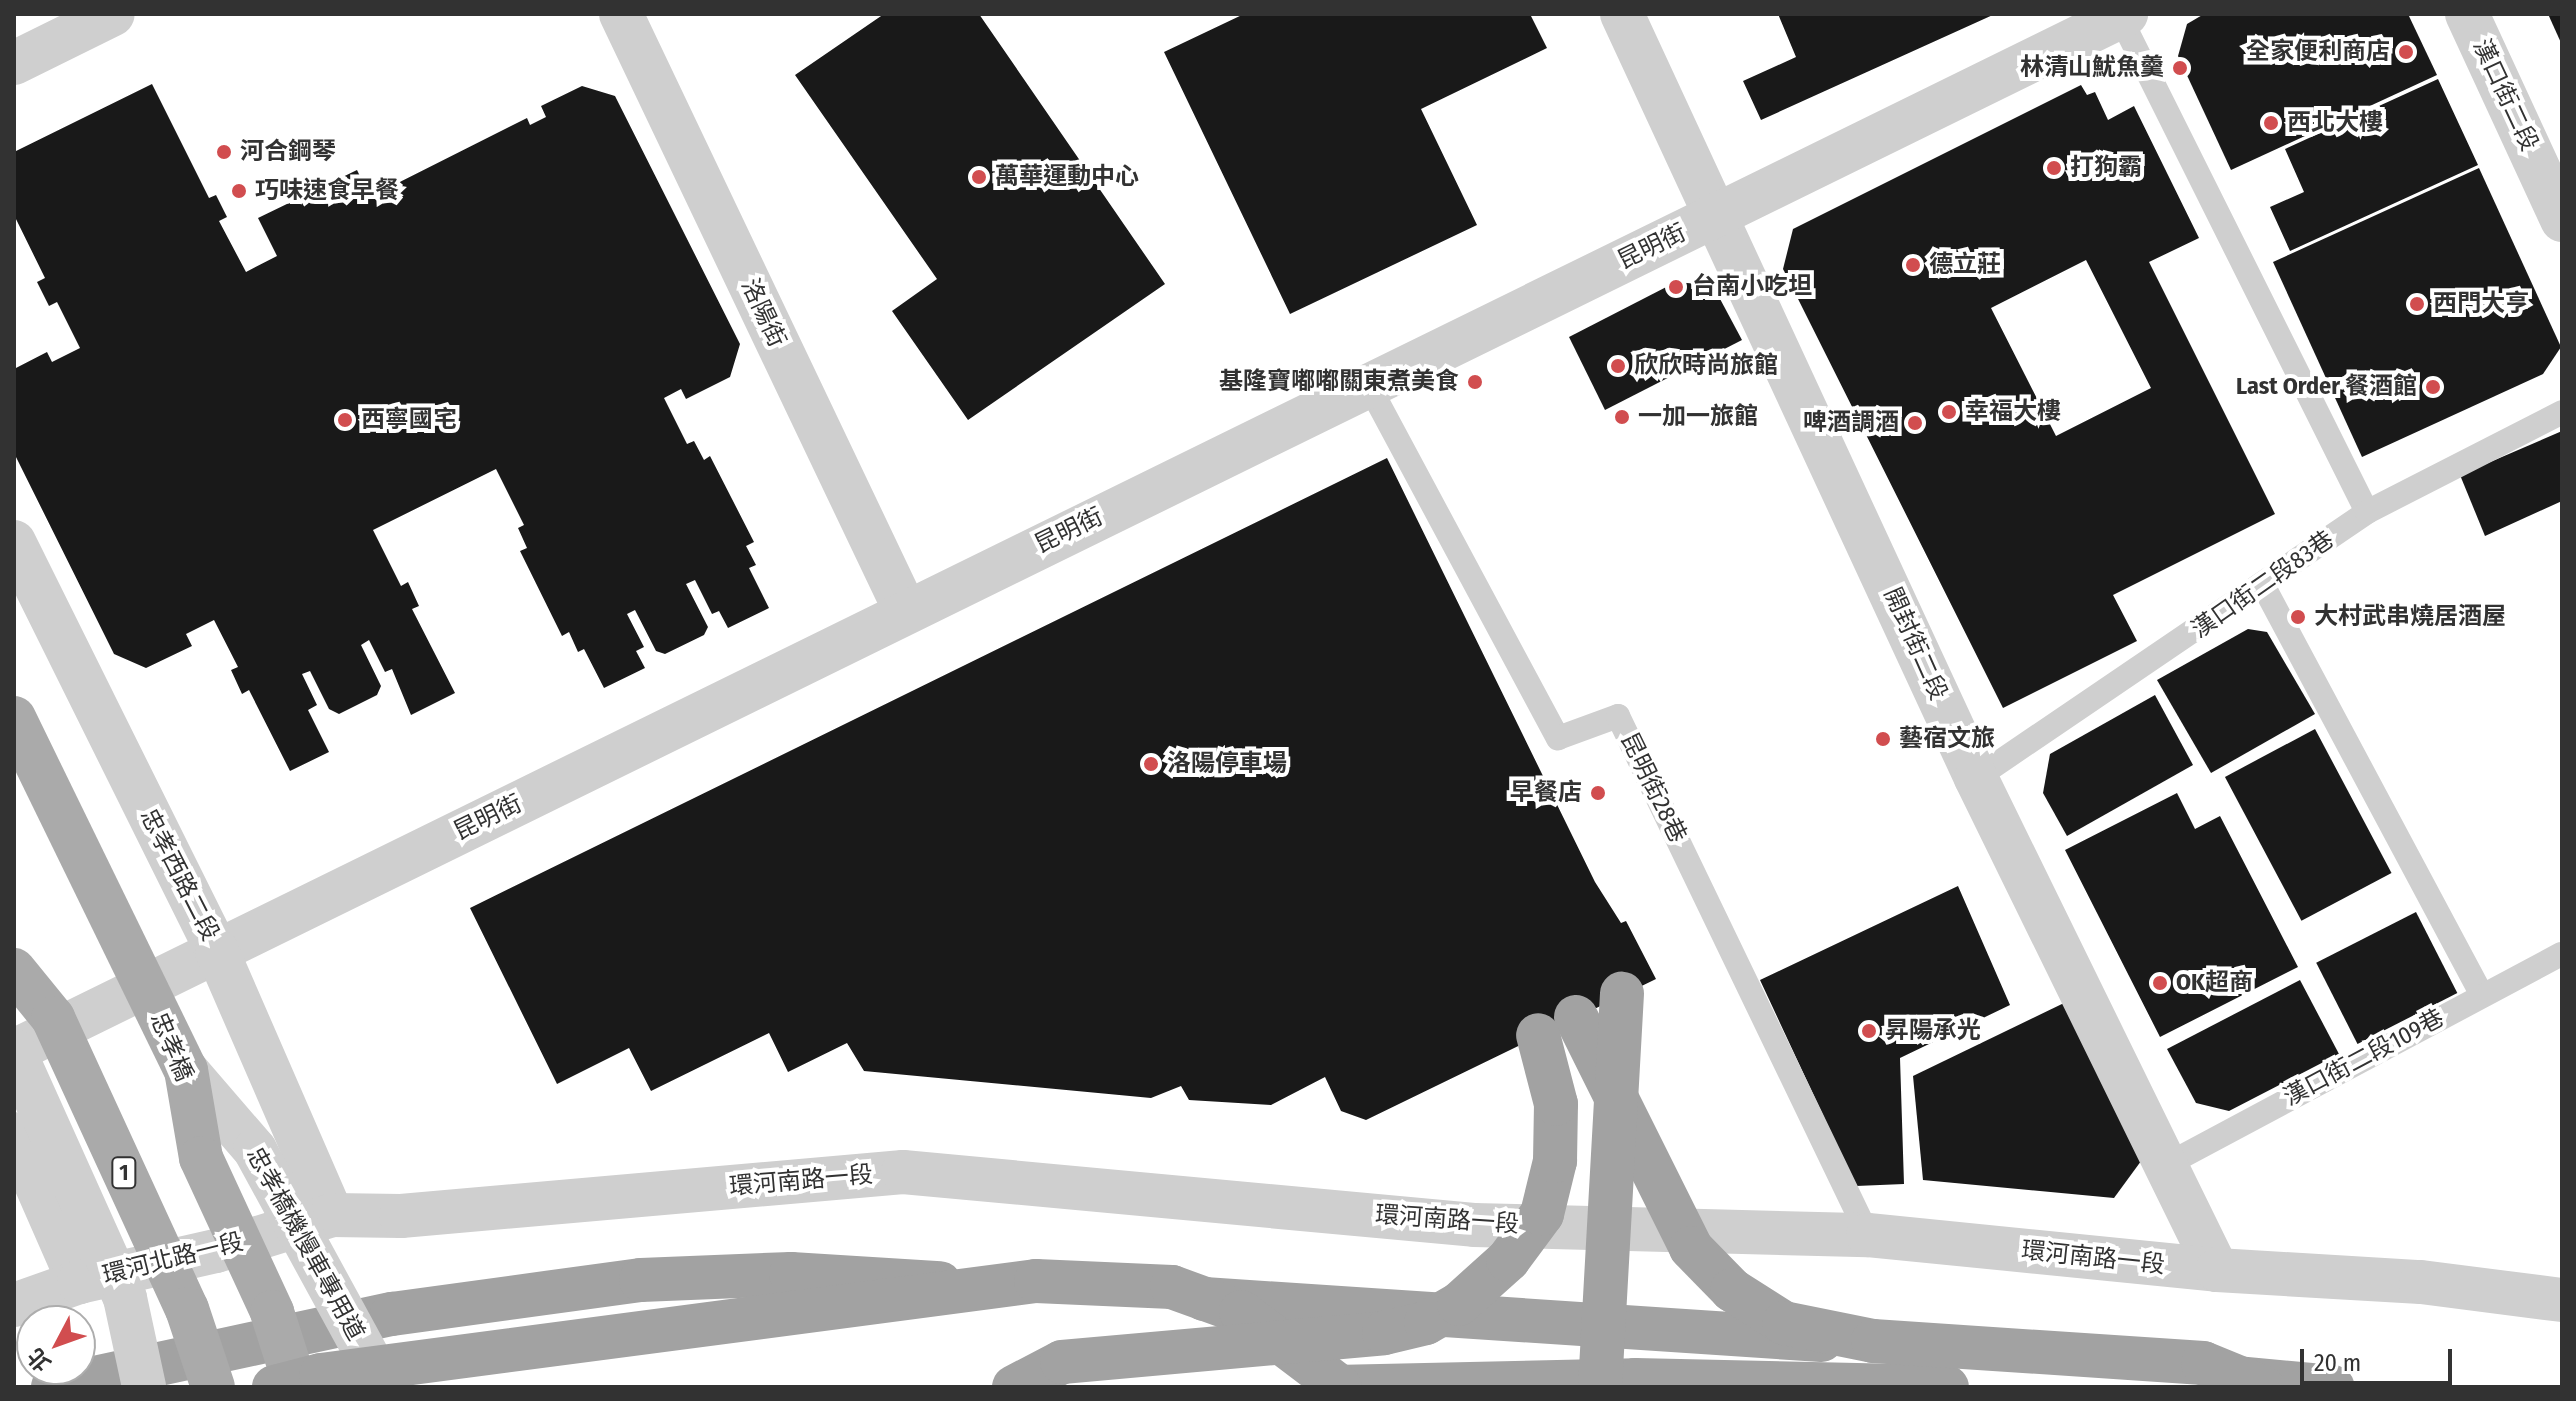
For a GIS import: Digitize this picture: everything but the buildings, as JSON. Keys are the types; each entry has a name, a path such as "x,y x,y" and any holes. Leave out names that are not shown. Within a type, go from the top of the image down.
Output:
{"highway":[{"path":"1600,1387 1622,994"},
{"path":"1014,1387 1062,1362 1384,1333 1426,1323 1459,1304 1508,1260 1542,1214 1555,1161 1557,1026 1691,1248 1732,1290 1784,1323 1873,1341 2203,1363 2262,1387"},
{"path":"53,1387 392,1314 641,1280 791,1274 1707,1330 2333,1387"},
{"path":"274,1387 337,1372 1036,1281 1172,1287 1241,1312 1337,1387 1635,1380 1947,1387"}],"main road":[{"name":"忠孝橋","path":"14,718 186,1070 201,1158 272,1312 296,1387"},
{"name":"1","path":"14,970 53,1018 187,1309 213,1387"}],"street":[{"path":"14,63 113,14"},
{"name":"開封街二段","path":"1622,14 1717,213 1976,778 2168,1164 2217,1270"},
{"name":"漢口街二段","path":"2467,14 2562,220"},
{"name":"昆明街","path":"14,1051 2123,16"},
{"name":"洛陽街","path":"625,23 906,612"},
{"name":"忠孝西路二段","path":"14,542 217,951 332,1215"},
{"path":"14,1051 125,1298 144,1387"},
{"name":"忠孝橋機慢車專用道","path":"186,1070 255,1150 384,1387"},
{"path":"14,1134 79,1282"},
{"name":"環河南路一段","path":"332,1215 401,1216 903,1172 1474,1225 1868,1235 2217,1270 2421,1282 2562,1300"},
{"name":"環河北路一段","path":"14,1305 79,1282 216,1251 332,1215"}],"lane":[{"path":"2123,16 2367,512"},
{"path":"625,23 696,133 886,532"},
{"name":"昆明街28巷","path":"1369,386 1558,738 1618,716 1868,1235"},
{"name":"漢口街二段83巷","path":"1976,778 2264,587 2367,512 2562,412"},
{"path":"2264,587 2482,995"},
{"name":"漢口街二段109巷","path":"2168,1164 2562,954"}],"place":[{"name":"全家便利商店","path":"2406,52"},
{"name":"林清山魷魚羹","path":"2180,68"},
{"name":"西北大樓","path":"2271,123"},
{"name":"河合鋼琴","path":"224,152"},
{"name":"打狗霸","path":"2054,168"},
{"name":"萬華運動中心","path":"979,177"},
{"name":"巧味速食早餐","path":"239,191"},
{"name":"德立莊","path":"1913,265"},
{"name":"台南小吃坦","path":"1676,287"},
{"name":"西門大亨","path":"2417,304"},
{"name":"欣欣時尚旅館","path":"1618,366"},
{"name":"基隆寶嘟嘟關東煮美食","path":"1475,382"},
{"name":"Last Order 餐酒館","path":"2433,387"},
{"name":"幸福大樓","path":"1949,412"},
{"name":"一加一旅館","path":"1622,417"},
{"name":"西寧國宅","path":"345,420"},
{"name":"啤酒調酒","path":"1915,423"},
{"name":"大村武串燒居酒屋","path":"2298,617"},
{"name":"藝宿文旅","path":"1883,739"},
{"name":"洛陽停車場","path":"1151,764"},
{"name":"早餐店","path":"1598,793"},
{"name":"OK超商","path":"2160,983"},
{"name":"昇陽承光","path":"1869,1031"}]}
